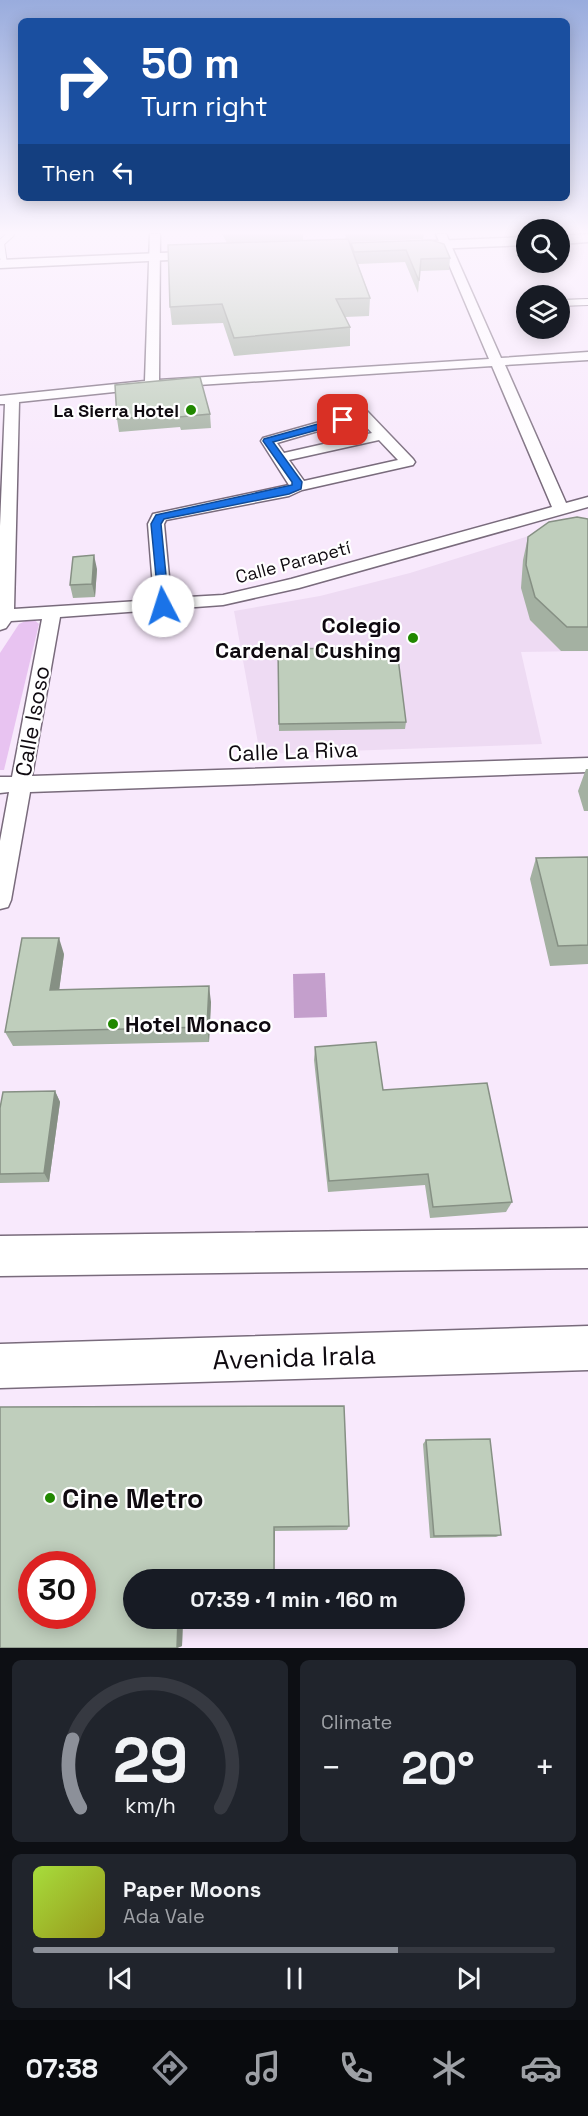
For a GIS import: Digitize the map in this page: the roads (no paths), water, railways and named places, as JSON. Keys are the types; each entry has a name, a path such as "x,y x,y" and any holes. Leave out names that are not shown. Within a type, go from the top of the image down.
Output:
{"main road":[{"path":"0,1256 588,1248"},
{"name":"Avenida Irala","path":"0,1366 588,1348"}],"street":[{"path":"152,384 153,311"},
{"path":"474,311 496,361 579,505"},
{"path":"2,618 6,399 152,384 588,356"},
{"path":"163,606 156,524 159,517 289,491 297,487 408,462 362,414 268,441 297,482 297,487"},
{"path":"280,458 382,435"},
{"name":"Calle Parapetí","path":"2,618 223,600 292,584 462,535 579,505"},
{"name":"Calle Isoso","path":"0,900 10,785 52,614"},
{"name":"Calle La Riva","path":"10,785 588,765"}],"place":[{"name":"La Sierra Hotel","path":"191,410"},
{"name":"Colegio Cardenal Cushing","path":"413,638"},
{"name":"Hotel Monaco","path":"113,1024"},
{"name":"Cine Metro","path":"50,1498"}]}
